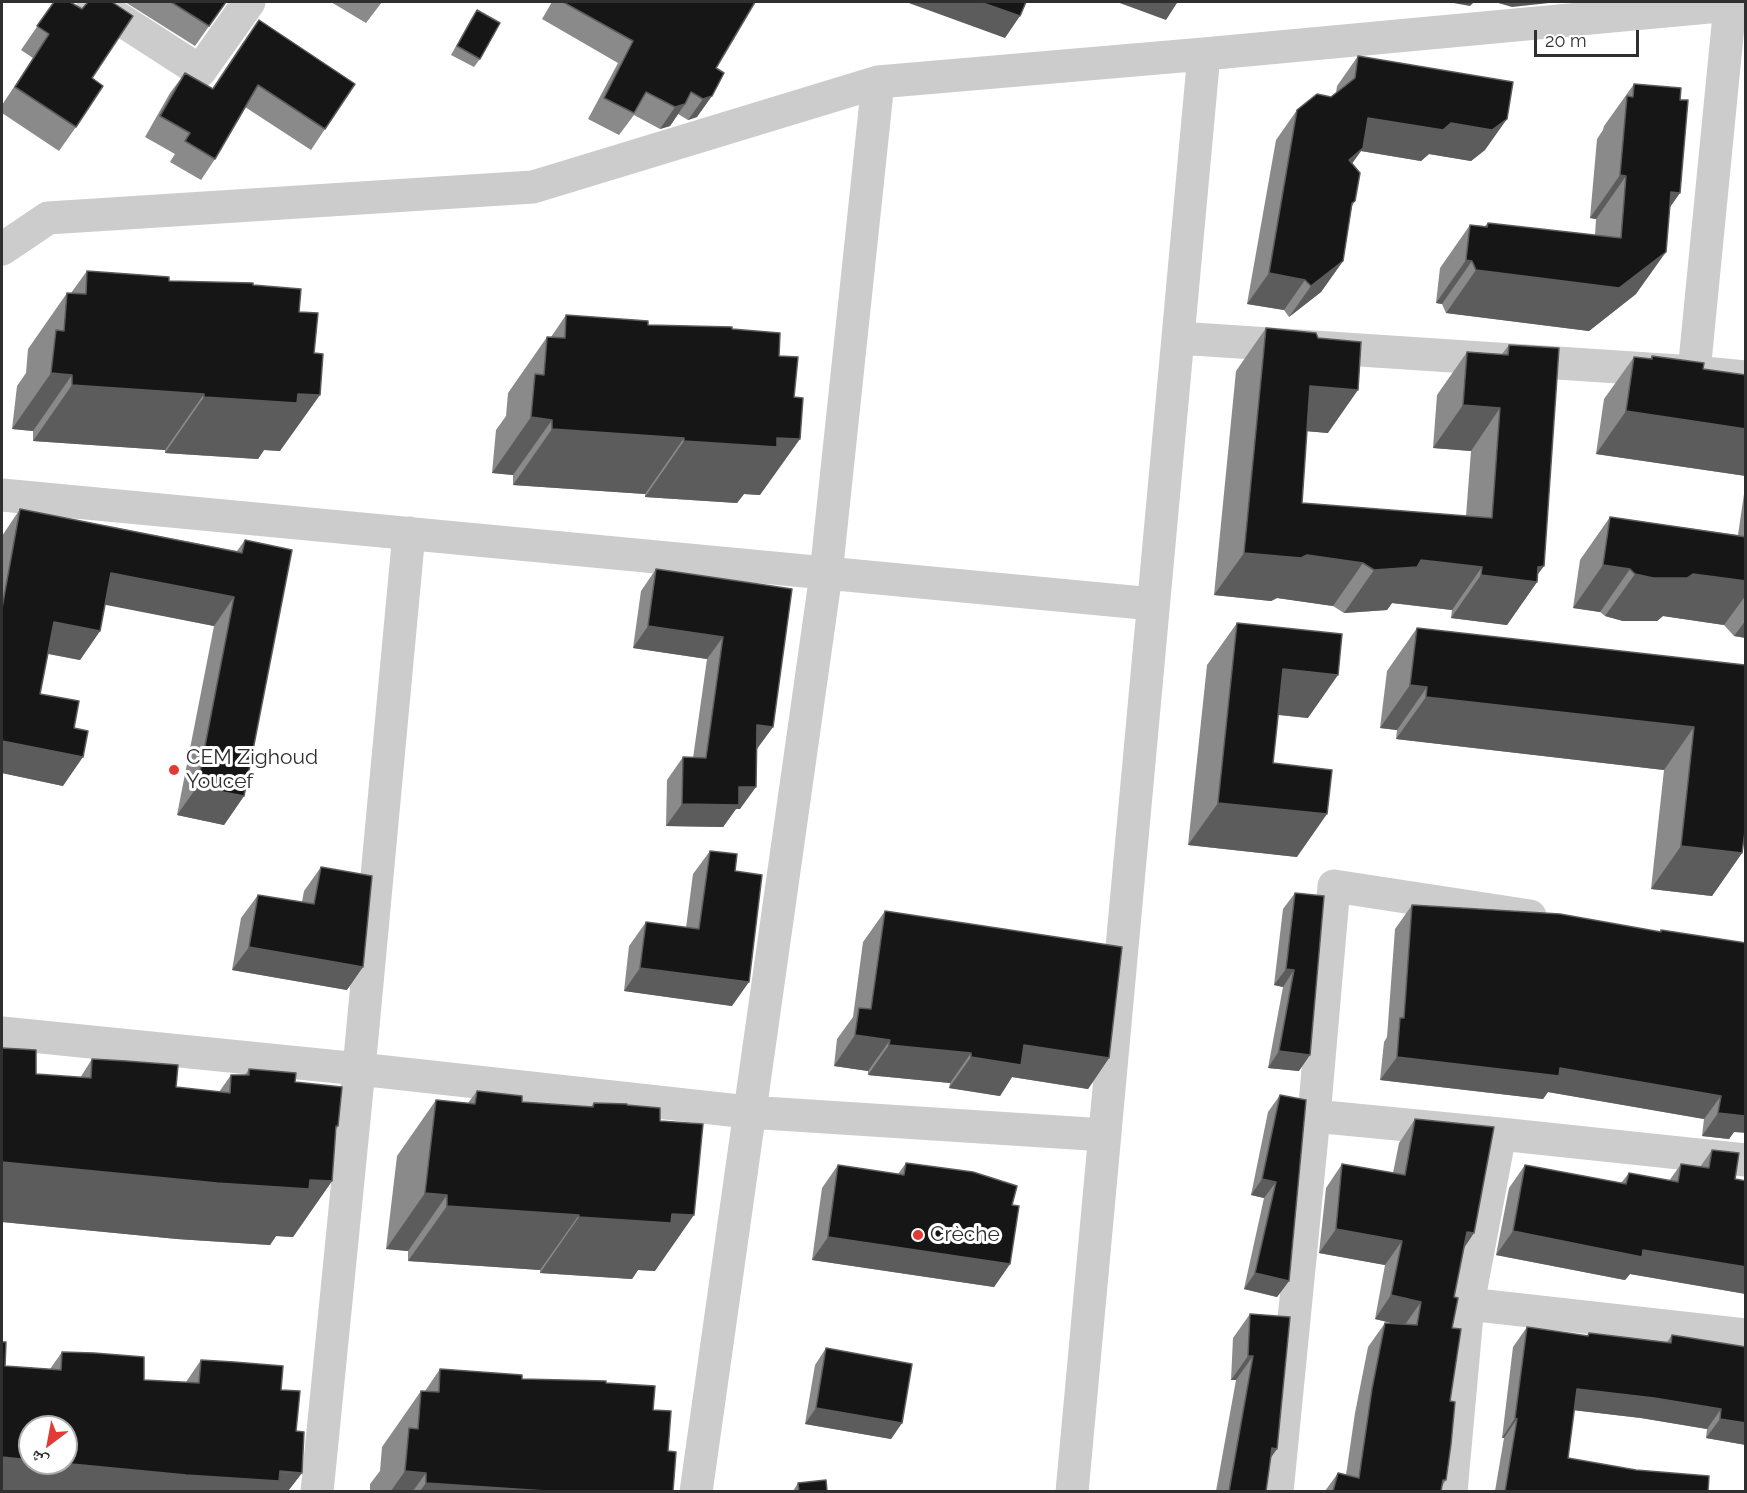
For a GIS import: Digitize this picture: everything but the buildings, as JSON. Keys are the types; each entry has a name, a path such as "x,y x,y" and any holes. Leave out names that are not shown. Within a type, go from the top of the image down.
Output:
{"street":[{"path":"93,2 200,71 249,2"},
{"path":"2,249 48,218 534,188 878,82 1738,5 1694,372"},
{"path":"1072,1491 1204,54"},
{"path":"696,1491 826,574 878,82"},
{"path":"1178,338 1746,377"},
{"path":"2,495 1153,604"},
{"path":"317,1491 409,533"},
{"path":"1276,1491 1314,1116 1334,886 1557,921"},
{"path":"2,1034 359,1069 748,1112 1104,1135"},
{"path":"1314,1116 1746,1160"},
{"path":"1451,1491 1468,1304 1500,1134"},
{"path":"1468,1304 1746,1335"}],"place":[{"name":"CEM Zighoud Youcef","path":"174,770"},
{"name":"Crèche","path":"918,1235"}]}
